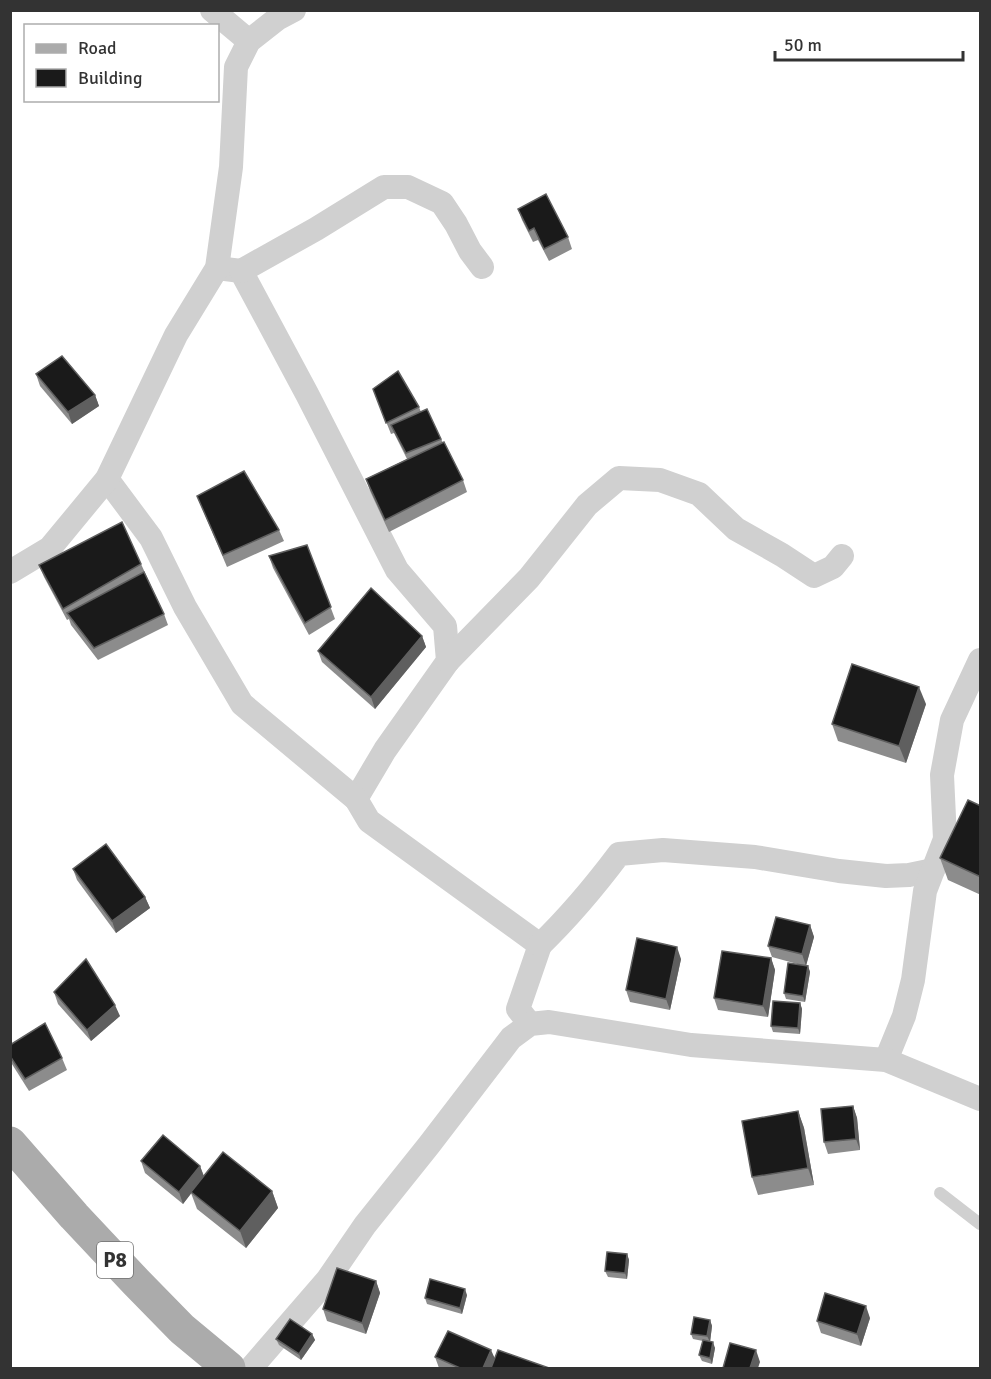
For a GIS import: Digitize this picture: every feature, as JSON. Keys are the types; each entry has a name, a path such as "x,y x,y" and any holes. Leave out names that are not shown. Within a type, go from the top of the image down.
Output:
{"main road":[{"name":"P8","path":"10,1143 136,1282 182,1329 229,1368"}],"street":[{"path":"212,10 249,41"},
{"path":"10,572 50,548 107,479 176,335 217,268 231,167 236,67 249,41 277,19 294,10"},
{"path":"217,268 241,271 384,187 408,187 442,203 482,267"},
{"path":"241,271 397,570 445,626 448,661"},
{"path":"356,798 385,750 448,661 529,578 587,505 619,477 660,480 699,494 736,529 814,576 833,567 842,556"},
{"path":"107,479 151,538 185,607 242,704 356,798 369,821 540,945"},
{"path":"886,1060 904,1016 912,980 924,891 945,839 942,775 952,720 981,660"},
{"path":"530,1024 518,1009 540,945 588,894 619,854 663,850 755,857 886,876 909,875 933,870"},
{"path":"251,1368 328,1279 365,1225 511,1038 530,1024 549,1022 691,1045 886,1060 981,1099"}],"lane":[{"path":"940,1193 981,1224"}],"building":[{"path":"546,194 568,237 544,249 534,228 529,231 518,209"},
{"path":"62,356 95,395 68,412 36,374"},
{"path":"398,371 419,407 386,423 373,389"},
{"path":"427,409 441,439 406,453 391,425"},
{"path":"444,442 463,480 385,520 366,479"},
{"path":"244,471 279,530 223,555 197,496"},
{"path":"122,522 141,564 63,609 39,565"},
{"path":"307,545 331,607 305,623 269,556"},
{"path":"144,572 164,614 94,648 67,613"},
{"path":"371,588 422,636 371,697 318,651"},
{"path":"852,664 919,687 899,746 832,724"},
{"path":"968,800 981,806 981,877 940,858"},
{"path":"106,844 145,897 112,921 73,869"},
{"path":"776,917 810,925 802,954 768,946"},
{"path":"637,938 677,947 666,999 626,990"},
{"path":"722,951 771,958 763,1006 714,998"},
{"path":"86,959 115,1005 87,1030 54,992"},
{"path":"788,963 808,966 803,996 784,993"},
{"path":"773,1001 800,1003 798,1028 771,1026"},
{"path":"45,1023 62,1058 25,1079 10,1056 10,1045"},
{"path":"853,1106 856,1139 824,1142 821,1109"},
{"path":"798,1111 808,1168 752,1177 742,1121"},
{"path":"163,1135 200,1166 179,1192 141,1161"},
{"path":"223,1152 272,1191 240,1231 191,1192"},
{"path":"607,1252 627,1254 625,1273 605,1271"},
{"path":"337,1268 376,1281 362,1323 323,1309"},
{"path":"430,1279 465,1289 460,1308 425,1298"},
{"path":"825,1293 866,1306 857,1334 817,1321"},
{"path":"694,1317 710,1320 707,1336 691,1334"},
{"path":"290,1319 312,1334 299,1354 276,1339"},
{"path":"448,1331 491,1350 483,1368 460,1368 435,1357"},
{"path":"703,1340 713,1342 710,1358 699,1355"},
{"path":"730,1343 756,1350 750,1368 723,1368"},
{"path":"498,1350 549,1368 491,1368"}]}
